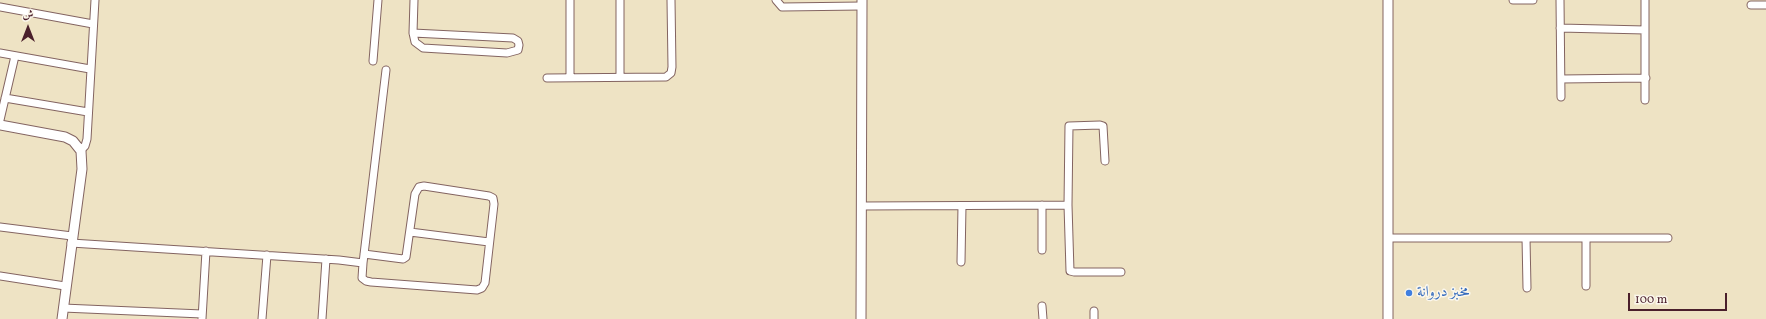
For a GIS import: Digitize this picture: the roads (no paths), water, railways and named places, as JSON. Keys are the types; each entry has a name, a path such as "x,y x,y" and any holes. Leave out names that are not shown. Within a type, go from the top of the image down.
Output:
{"street":[{"path":"80,147 83,148 86,143 95,0"},
{"path":"374,61 378,0"},
{"path":"413,33 513,38 518,41 519,45 518,50 507,53 423,48 415,42 413,33 414,0"},
{"path":"570,0 570,77"},
{"path":"620,0 620,77"},
{"path":"547,78 666,77 671,73 672,67 671,0"},
{"path":"776,0 782,7 862,3 862,319"},
{"path":"1388,0 1388,319"},
{"path":"1513,0 1533,0"},
{"path":"1560,0 1561,97"},
{"path":"1645,0 1645,100"},
{"path":"1751,5 1766,5"},
{"path":"0,7 93,24"},
{"path":"1560,28 1645,30"},
{"path":"0,53 90,69"},
{"path":"0,120 15,56"},
{"path":"364,254 405,259 407,256 415,194 418,188 424,186 488,196 493,198 494,204 485,283 480,289 366,281 362,276 364,254 386,70"},
{"path":"1561,78 1646,78"},
{"path":"5,98 88,112"},
{"path":"0,125 65,137 80,147 82,155 82,169 71,240 62,319"},
{"path":"1105,161 1103,126 1069,126 1068,205 1070,271 1121,272"},
{"path":"1042,205 1042,250"},
{"path":"862,206 1068,205"},
{"path":"960,262 962,206"},
{"path":"0,226 71,240 363,263"},
{"path":"410,232 489,242"},
{"path":"1388,238 1668,238"},
{"path":"1526,238 1527,288"},
{"path":"1586,238 1586,286"},
{"path":"63,308 133,311 202,317 206,251"},
{"path":"262,319 266,255"},
{"path":"322,319 326,259"},
{"path":"0,276 65,286"},
{"path":"1042,306 1043,319"},
{"path":"132,319 133,311"}],"place":[{"name":"مخبز دروانة","path":"1409,293"}]}
